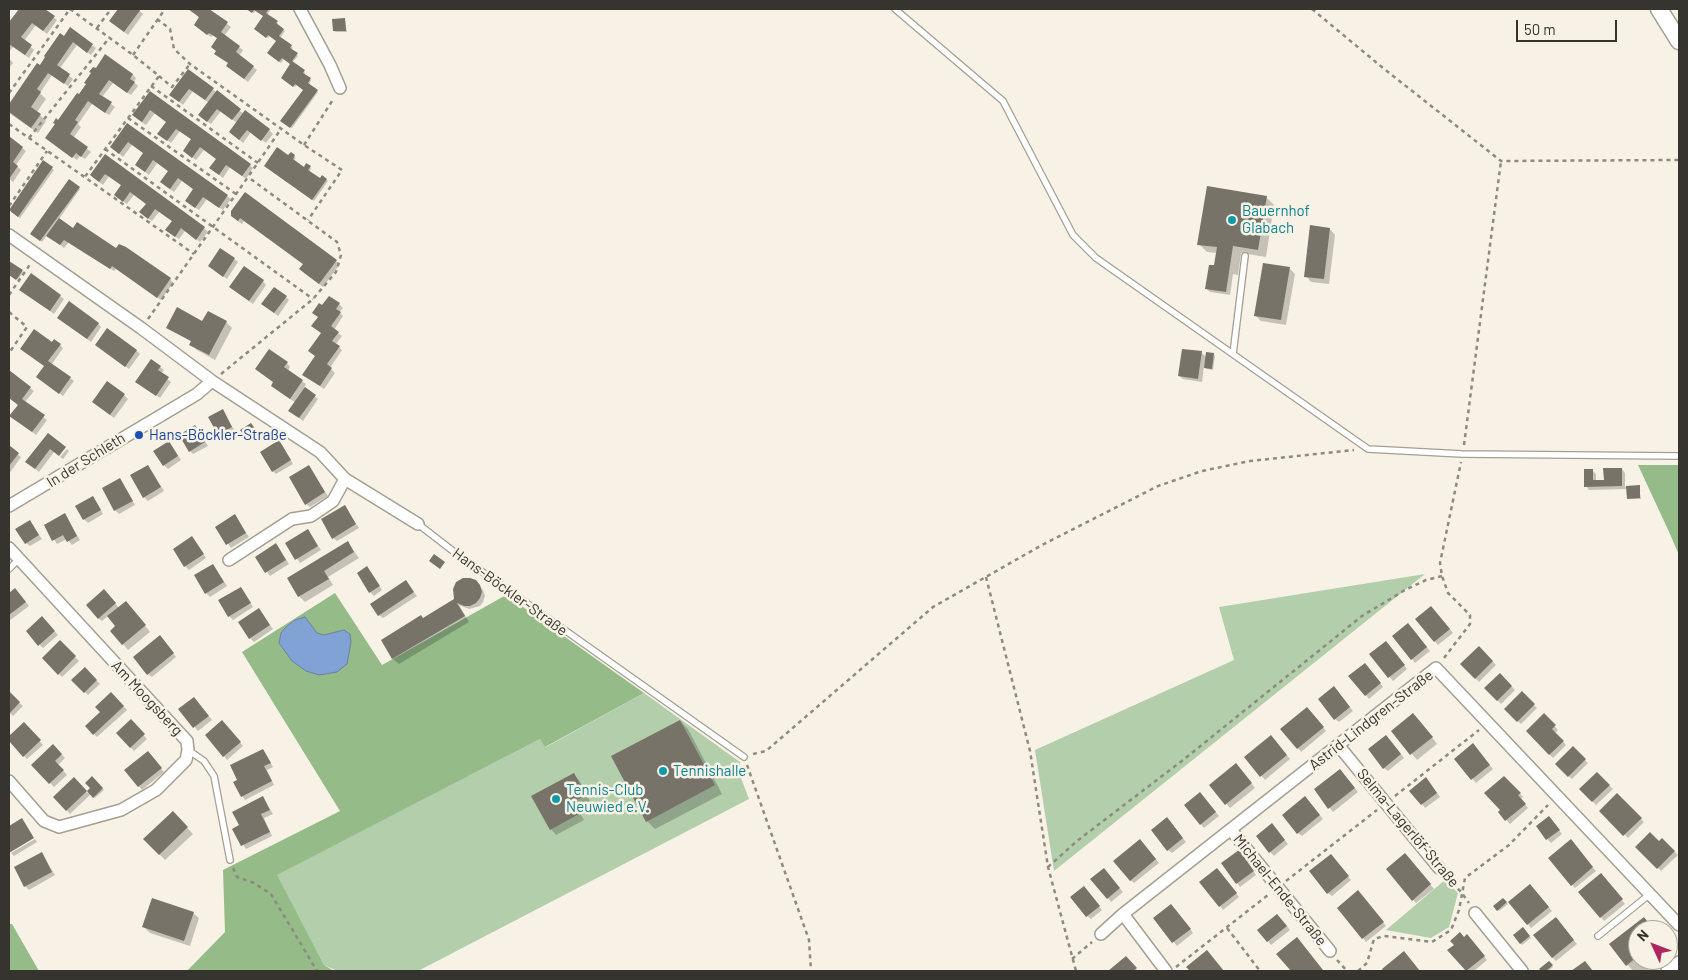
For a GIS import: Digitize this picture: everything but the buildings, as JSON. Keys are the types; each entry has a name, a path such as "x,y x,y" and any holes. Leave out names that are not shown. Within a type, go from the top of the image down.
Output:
{"main road":[{"path":"1659,9 1679,41"}],"street":[{"path":"300,9 340,88"},
{"name":"Hans-Böckler-Straße","path":"9,235 141,328 212,381 320,452 345,479 418,524"},
{"name":"In der Schleth","path":"9,506 197,394 212,381"},
{"path":"229,560 292,520 311,516 333,500 345,479"},
{"name":"Am Moogsberg","path":"9,548 187,741 188,750 186,760 156,790 121,810 59,827 44,821 9,781"},
{"name":"Astrid-Lindgren-Straße","path":"1101,934 1123,914 1436,668 1679,925"},
{"name":"Selma-Lagerlöf-Straße","path":"1338,745 1439,868"},
{"name":"Michael-Ende-Straße","path":"1230,830 1330,951"},
{"path":"1475,913 1522,971"},
{"path":"1123,914 1166,971"},
{"path":"1667,971 1679,962"}],"lane":[{"path":"895,9 1003,101 1073,235 1096,258 1368,449 1462,454 1679,456"},
{"path":"1233,354 1245,256"},
{"name":"Hans-Böckler-Straße","path":"418,524 453,551 744,757"},
{"path":"9,569 20,559"},
{"path":"188,750 204,762 214,776 230,860"},
{"path":"1598,936 1650,894"}],"path":[{"path":"9,92 70,9 110,37 172,88 190,64"},
{"path":"97,28 111,9"},
{"path":"133,55 164,9"},
{"path":"1312,9 1501,161 1679,160"},
{"path":"157,20 170,30 174,49 190,64 342,170 308,220"},
{"path":"29,138 110,37"},
{"path":"84,178 158,76"},
{"path":"151,86 258,163"},
{"path":"304,145 340,88"},
{"path":"128,118 236,194"},
{"path":"9,124 194,254"},
{"path":"141,328 248,178 281,128"},
{"path":"105,149 313,299"},
{"path":"9,206 47,151"},
{"path":"1436,668 1470,624 1470,615 1448,593 1440,563 1462,454 1501,161"},
{"path":"212,381 313,299 336,272 341,256 337,242 248,178"},
{"path":"9,295 37,255"},
{"path":"9,312 28,327 9,353"},
{"path":"811,971 809,940 744,757 766,751 933,607 1042,545 1158,486 1202,471 1250,461 1368,449"},
{"path":"1048,867 1362,616 1405,590 1426,580 1442,576"},
{"path":"986,577 1030,751 1048,867 1076,971"},
{"path":"1171,971 1488,723"},
{"path":"1358,971 1368,963 1374,940 1384,936 1432,942 1451,930 1459,910 1465,878 1509,845 1557,796"},
{"path":"230,860 237,878 254,882 271,894 317,971"},
{"name":"Selma-Lagerlöf-Straße","path":"1439,868 1461,892 1475,913"},
{"path":"1227,928 1260,971"},
{"path":"1072,959 1101,934"}],"green space":[{"path":"1638,465 1679,465 1679,555 1670,534"},
{"path":"1425,574 1054,871 1035,750 1234,660 1219,607"},
{"path":"335,593 382,665 506,595 644,693 545,747 540,739 277,875 324,965 334,971 187,971 225,932 223,870 340,811 242,652"},
{"path":"644,693 740,762 741,778 749,799 418,971 337,971 324,965 276,875 540,739 546,747"},
{"path":"1445,880 1458,893 1449,927 1431,938 1386,930"},
{"path":"9,924 12,924 39,971 9,971"}],"water":[{"path":"305,617 317,633 324,635 344,630 350,634 351,642 347,664 337,672 319,675 306,671 292,661 279,643 281,633 286,627 295,620"}],"place":[{"name":"Bauernhof Glabach","path":"1232,220"},
{"name":"Hans-Böckler-Straße","path":"139,435"},
{"name":"Tennishalle","path":"663,771"},
{"name":"Tennis-Club Neuwied e.V.","path":"556,799"}]}
